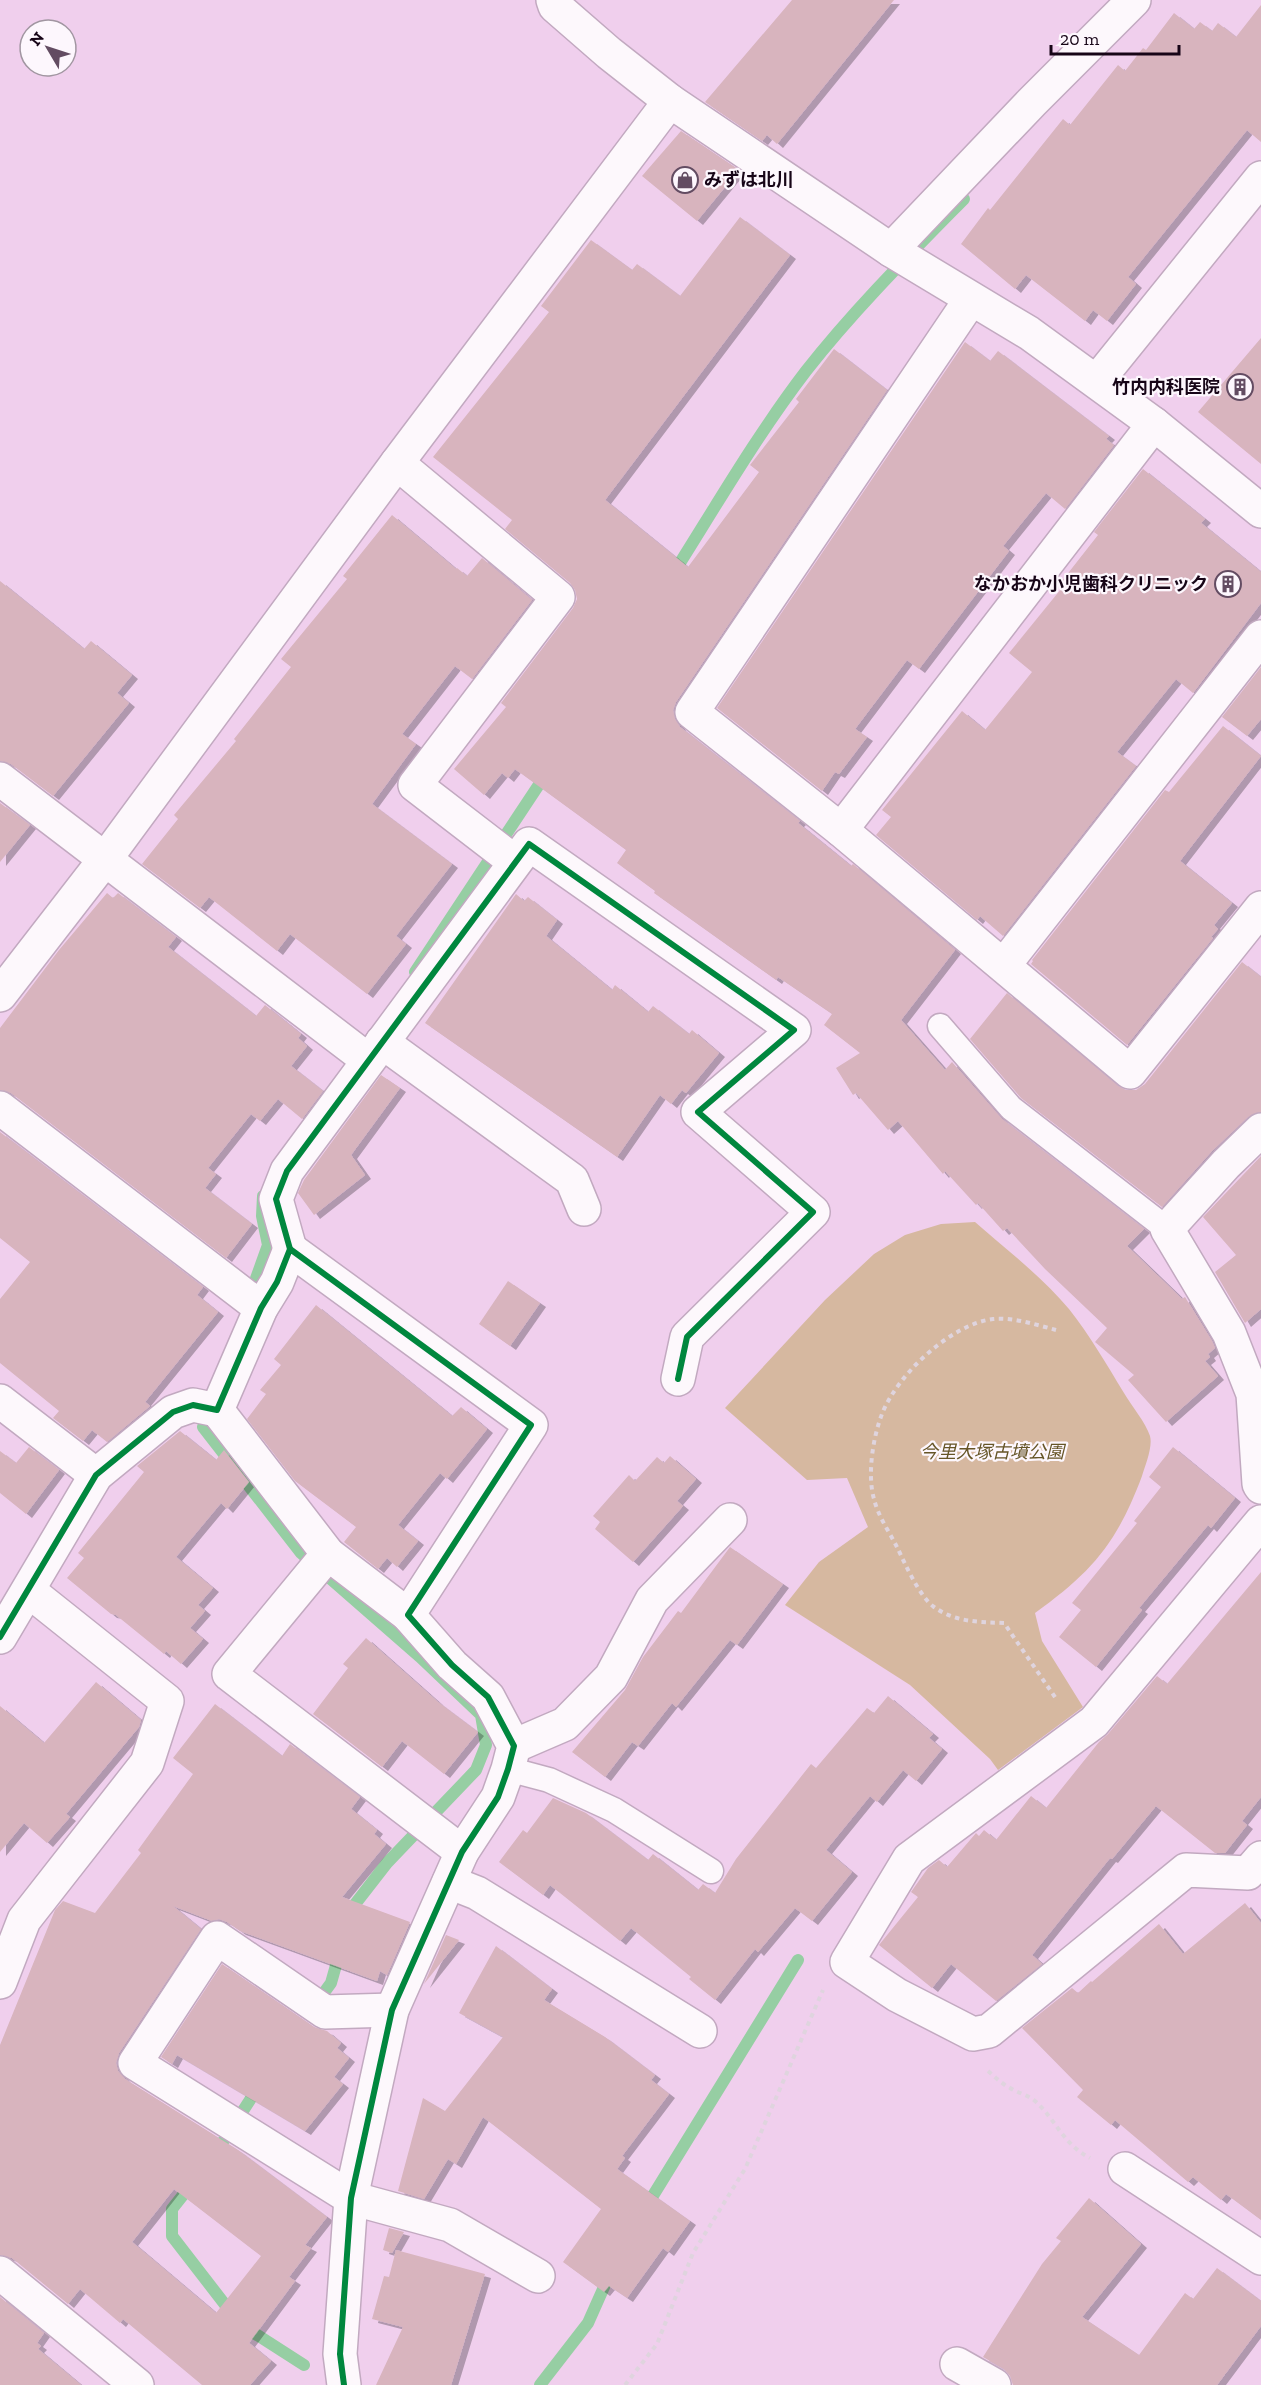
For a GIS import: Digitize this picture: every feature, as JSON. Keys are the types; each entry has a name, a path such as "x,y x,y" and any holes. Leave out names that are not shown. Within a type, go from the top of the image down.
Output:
{"street":[{"path":"553,0 555,6 609,53 670,101 891,250 1029,333 1155,424 1261,511"},
{"path":"891,250 1032,102 1134,0"},
{"path":"0,995 106,858 397,462 670,101"},
{"path":"1097,381 1261,178"},
{"path":"971,299 692,712 841,830 1130,1072 1261,908"},
{"path":"841,830 1155,424"},
{"path":"397,462 558,597 415,785 515,862"},
{"path":"1004,965 1261,637"},
{"path":"0,779 375,1051 572,1180 584,1209"},
{"path":"408,1615 531,1425 290,1250 284,1235 276,1198 287,1171 529,844 794,1030 698,1112 813,1212 687,1337 678,1379"},
{"path":"0,1108 261,1308"},
{"path":"1261,1130 1226,1164 1167,1229 1229,1333 1253,1395 1261,1487"},
{"path":"217,1410 261,1308 277,1282 290,1250"},
{"path":"0,1401 96,1475"},
{"path":"0,1637 96,1475 172,1412 193,1405 217,1410 328,1554 408,1615 452,1665 488,1696 511,1758 498,1797 462,1851 392,2010 351,2198 340,2354 344,2385"},
{"path":"511,1758 565,1724 611,1677 652,1600 730,1520"},
{"path":"1261,1522 1094,1722 909,1858 847,1962 897,1995 973,2034 989,2031 1186,1870 1248,1873 1261,1858"},
{"path":"328,1554 229,1674 462,1851"},
{"path":"0,1982 24,1920 147,1763 167,1701 29,1591"},
{"path":"449,1882 477,1893 699,2031"},
{"path":"392,2010 325,2012 217,1938 135,2063 351,2198 450,2225 538,2276"},
{"path":"1125,2169 1261,2258"},
{"path":"0,2273 137,2385"},
{"path":"957,2364 994,2385"}],"lane":[{"path":"940,1026 1011,1108 1167,1229"},
{"path":"511,1758 549,1780 614,1810 711,1871"}],"path":[{"path":"1056,1330 993,1319 959,1330 932,1348 904,1379 882,1413 871,1454 874,1499 911,1575 932,1606 960,1621 1004,1623 1080,1733"},
{"path":"625,2385 657,2344 693,2253 745,2169 821,1992 847,1962"},
{"path":"973,2034 973,2053 983,2067 1007,2087 1033,2100 1049,2115 1062,2136 1076,2150 1096,2161 1125,2169"}],"green space":[{"name":"今里大塚古墳公園","path":"975,1222 1035,1274 1069,1309 1091,1339 1142,1420 1151,1440 1142,1476 1133,1499 1112,1538 1072,1584 1035,1613 1042,1641 1083,1707 998,1770 990,1759 910,1685 785,1605 819,1562 868,1527 847,1478 807,1480 725,1408 825,1300 874,1254 905,1235 941,1224"}],"building":[{"path":"792,0 894,0 777,144 767,135 762,141 705,102"},
{"path":"1261,5 1261,142 1247,130 1128,277 1136,284 1107,321 1093,310 1085,321 1026,275 1015,289 961,244 988,208 990,210 1063,119 1070,125 1118,65 1125,71 1143,48 1146,50 1174,13 1194,29 1200,22 1212,31 1218,23 1236,37"},
{"name":"みずは北川","path":"681,131 739,170 697,221 642,176"},
{"path":"740,217 790,255 605,500 688,567 759,472 750,465 799,402 796,399 834,349 887,390 676,702 673,710 675,719 680,727 800,821 798,823 851,866 853,864 955,950 901,1020 945,1070 952,1062 1002,1119 1144,1229 1127,1246 1182,1299 1185,1297 1215,1348 1208,1354 1210,1357 1205,1361 1218,1376 1166,1422 1128,1380 1134,1375 1095,1342 1107,1328 1045,1269 1007,1228 1003,1231 945,1171 943,1174 898,1121 888,1130 856,1093 853,1095 836,1068 860,1053 824,1025 832,1014 778,977 776,980 654,893 655,891 617,863 626,850 515,769 508,778 502,773 484,795 454,769 506,707 501,703 573,608 577,599 570,583 505,529 512,520 433,457 549,312 541,306 591,240 632,270 637,264 680,296"},
{"name":"竹内内科医院","path":"1261,338 1261,464 1198,412"},
{"path":"965,342 990,361 998,351 1109,436 1106,439 1114,445 1065,509 1046,493 1003,546 1009,551 919,669 907,660 855,729 867,737 839,774 835,772 822,791 717,708"},
{"path":"1143,469 1205,519 1201,523 1261,572 1261,603 1193,693 1176,679 1117,752 1136,766 1003,936 980,916 977,920 876,835 891,817 882,810 962,711 985,730 1032,672 1009,653 1061,589 1058,586 1098,535 1094,532"},
{"path":"392,515 467,576 482,558 532,600 472,679 455,666 402,734 416,744 372,804 452,864 396,936 406,944 367,994 290,934 277,951 209,897 200,908 142,864 178,819 174,815 236,741 234,739 291,667 281,659 347,579 343,576"},
{"path":"0,581 84,649 91,641 132,675 117,693 129,703 53,796 11,764 0,761"},
{"path":"1261,667 1261,719 1247,736 1222,717"},
{"path":"1223,726 1261,756 1180,861 1232,903 1214,925 1218,929 1211,937 1213,938 1127,1045 1031,964 1032,960 1165,790 1169,792"},
{"path":"0,803 30,825 0,862"},
{"path":"107,893 113,898 118,893 176,937 168,947 256,1016 265,1005 301,1034 298,1038 307,1046 291,1066 323,1091 302,1119 278,1099 260,1121 251,1114 208,1168 216,1174 205,1188 252,1224 226,1258 11,1093 0,1090 0,1028 59,950"},
{"path":"516,894 524,901 528,897 557,920 546,936 612,990 615,985 648,1012 653,1006 689,1034 692,1030 719,1053 686,1093 682,1090 671,1104 660,1095 617,1157 425,1023"},
{"path":"1242,962 1261,977 1261,1112 1248,1117 1212,1151 1162,1207 1021,1098 970,1039 1007,993 1118,1086 1126,1090 1136,1090 1145,1084"},
{"path":"381,1075 400,1088 351,1155 365,1175 314,1215 298,1193 304,1180"},
{"path":"0,1132 203,1287 197,1295 218,1312 145,1402 150,1406 107,1442 92,1430 83,1441 53,1418 59,1411 0,1363 0,1299 30,1262 0,1238"},
{"path":"1261,1156 1261,1309 1245,1323 1215,1272 1236,1255 1203,1217"},
{"path":"508,1281 540,1303 510,1346 479,1324"},
{"path":"316,1305 452,1416 461,1407 487,1429 447,1479 440,1473 398,1525 418,1541 397,1567 387,1558 378,1569 344,1542 356,1527 295,1481 247,1419 266,1394 260,1390 281,1365 274,1359"},
{"path":"180,1431 216,1460 224,1450 249,1482 227,1509 221,1503 176,1557 213,1588 198,1605 205,1611 190,1628 203,1639 181,1664 166,1651 164,1654 67,1578 84,1558 78,1553 144,1472 137,1466"},
{"path":"29,1447 59,1470 26,1514 0,1493 0,1451 16,1463"},
{"path":"1173,1447 1235,1498 1211,1528 1208,1525 1139,1608 1142,1610 1096,1667 1059,1637 1081,1610 1072,1603 1137,1523 1134,1521 1161,1487 1149,1477"},
{"path":"670,1456 696,1479 677,1501 683,1506 633,1562 595,1529 600,1522 593,1516 629,1475 635,1481 657,1457 664,1463"},
{"path":"730,1547 783,1584 737,1645 730,1640 676,1707 672,1703 638,1746 632,1742 605,1777 572,1752 625,1690 643,1657 678,1611 681,1613"},
{"path":"1261,1572 1261,1797 1242,1821 1247,1825 1225,1853 1215,1853 1156,1806 1112,1859 1110,1858 1032,1955 1042,1964 996,2001 951,1964 932,1988 879,1945 918,1897 911,1892 928,1868 939,1860 947,1867 976,1833 979,1836 984,1830 996,1840 1031,1796 1046,1808 1099,1742 1157,1676 1167,1684"},
{"path":"366,1638 438,1702 478,1732 444,1774 402,1741 382,1767 313,1714 348,1668 343,1664"},
{"path":"96,1682 141,1720 139,1727 66,1814 70,1817 47,1843 24,1823 0,1852 0,1706 44,1743"},
{"path":"888,1696 933,1734 929,1738 942,1749 916,1781 903,1770 877,1802 870,1796 826,1850 852,1872 812,1921 795,1908 758,1952 755,1949 715,2000 689,1979 691,1977 631,1928 620,1941 550,1885 543,1895 499,1862 523,1830 527,1833 553,1798 586,1813 648,1860 653,1854 698,1890 703,1884 715,1893 736,1859 811,1764 816,1768 867,1708 874,1713"},
{"path":"215,1704 282,1756 290,1744 360,1797 351,1809 377,1830 374,1834 386,1844 342,1897 410,1922 387,1975 380,1971 377,1981 240,1931 219,1919 212,1921 173,1906 201,1929 119,2053 116,2063 118,2071 125,2079 238,2150 327,2217 305,2245 311,2248 289,2277 295,2281 249,2343 271,2361 250,2385 202,2385 123,2319 120,2323 80,2289 68,2304 12,2258 0,2255 0,2045 55,1910 63,1901 95,1913 141,1853 138,1850 193,1774 173,1758","holes":["174,2189 261,2256 216,2313 132,2242"]},
{"path":"1245,1903 1261,1923 1261,2220 1226,2194 1221,2200 1193,2177 1188,2182 1115,2120 1111,2125 1077,2097 1083,2090 1022,2028 1072,1988 1078,1993 1159,1924 1183,1954"},
{"path":"446,1935 459,1940 424,1984"},
{"path":"496,1946 552,1989 544,2000 605,2037 655,2075 651,2080 669,2094 622,2156 625,2158 617,2169 690,2221 668,2252 663,2248 627,2298 609,2286 604,2292 563,2262 601,2209 483,2117 456,2164 448,2159 424,2199 398,2191 423,2098 445,2111 503,2037 459,2013"},
{"path":"222,1964 314,2027 327,2031 341,2043 337,2048 349,2058 334,2077 343,2084 305,2131 177,2055 172,2064 161,2057"},
{"path":"1089,2198 1141,2244 1082,2317 1139,2355 1185,2293 1193,2299 1217,2268 1261,2301 1261,2326 1217,2385 1013,2385 1004,2369 983,2357 1042,2264 1061,2241 1056,2238"},
{"path":"389,2228 404,2232 392,2253 383,2250"},
{"path":"396,2250 485,2274 451,2385 376,2385 403,2327 372,2319 384,2276 389,2277"},
{"path":"0,2297 44,2333 37,2343 41,2346 38,2349 81,2385 0,2385"}],"waterway":[{"path":"673,574 754,445 806,371 902,262 964,199"},
{"path":"415,972 546,774"},
{"path":"249,1298 268,1245 262,1216 263,1196"},
{"path":"208,1409 203,1427 301,1553 420,1657 481,1715 486,1745 476,1770 387,1863 352,1908 349,1917"},
{"path":"315,2005 331,1983 340,1951"},
{"path":"646,2207 798,1960"},
{"path":"215,2154 259,2086"},
{"path":"191,2185 172,2209 172,2236 240,2324 304,2365"},
{"path":"540,2385 588,2323 608,2278"}],"cycle path":[{"path":"290,1249 276,1199 287,1171 529,844 794,1030 698,1112 813,1212 687,1337 678,1379"},
{"path":"0,1637 96,1475 173,1412 193,1405 217,1410 261,1308 277,1282 290,1249 531,1425 408,1615 452,1665 488,1697 514,1746 498,1797 462,1852 392,2010 351,2198 340,2354 344,2385"}],"place":[{"name":"みずは北川","path":"685,180"},
{"name":"竹内内科医院","path":"1240,387"},
{"name":"なかおか小児歯科クリニック","path":"1228,584"}]}
